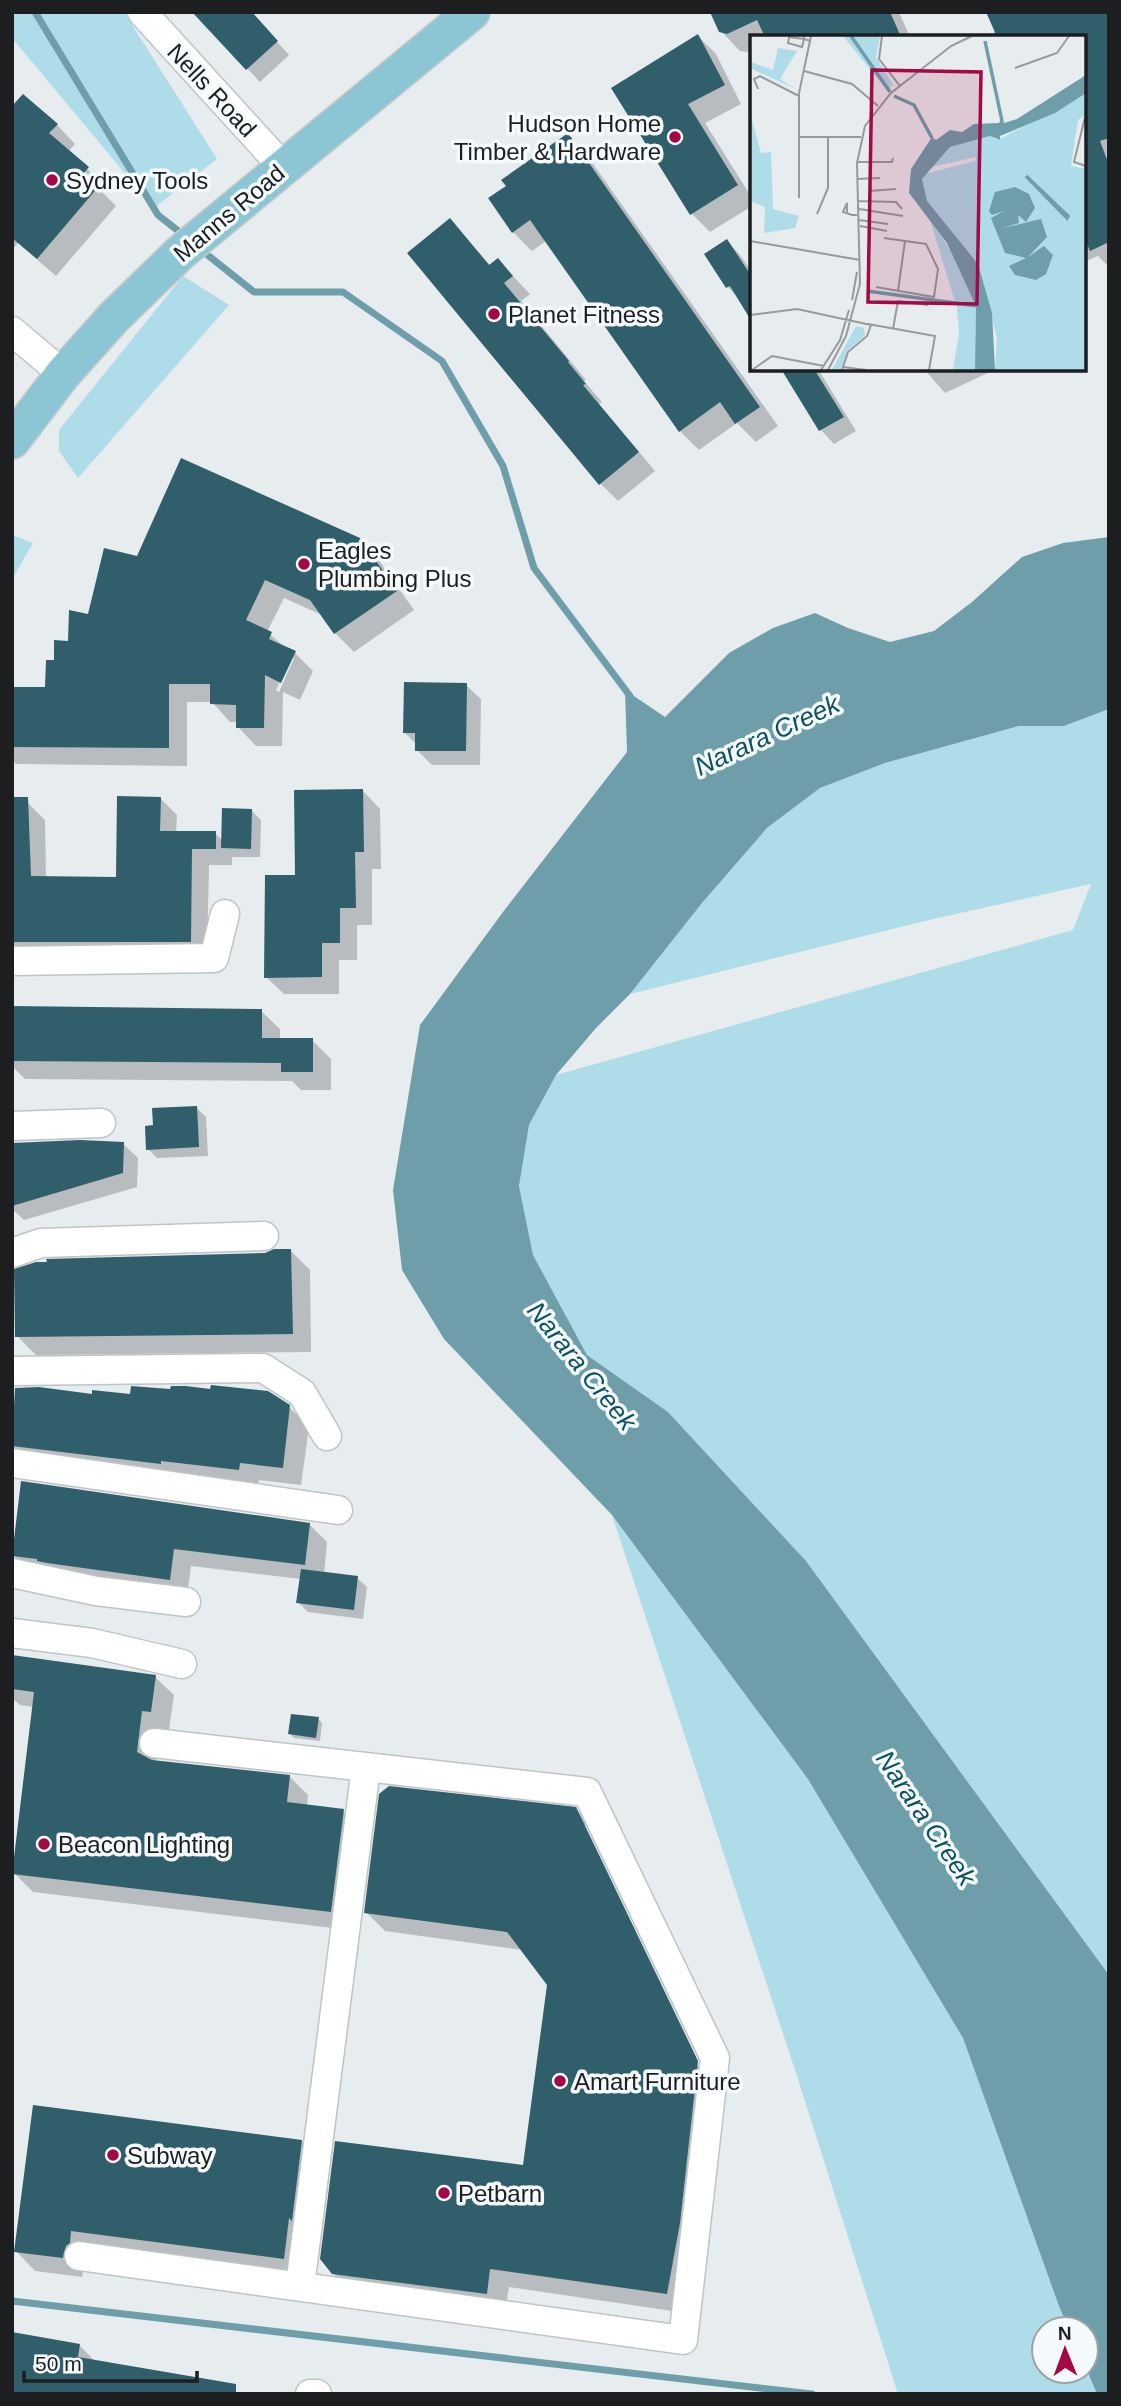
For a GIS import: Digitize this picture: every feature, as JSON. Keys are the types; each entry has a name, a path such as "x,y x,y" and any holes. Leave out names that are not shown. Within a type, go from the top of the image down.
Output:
{"main road":[{"name":"Manns Road","path":"12,441 63,374 114,317 190,243 472,12"}],"street":[{"name":"Nells Road","path":"142,12 283,167"},
{"path":"12,331 63,374"},
{"path":"12,961 214,958 225,914"},
{"path":"12,1126 101,1122"},
{"path":"12,1253 41,1242 264,1236"},
{"path":"12,1371 263,1368 302,1393 327,1436"},
{"path":"12,1463 338,1510"},
{"path":"12,1573 96,1591 186,1602"},
{"path":"12,1633 92,1643 183,1664"},
{"path":"79,2256 683,2340 715,2058 587,1792 154,1743"},
{"path":"300,2286 366,1767"},
{"path":"310,2394 317,2394"}],"shaded area":[{"path":"12,12 124,12 217,159 154,208 12,38"},
{"path":"183,276 229,305 78,478 59,451 59,430"},
{"path":"12,535 33,543 12,579"},
{"path":"1109,709 1109,1975 806,1561 668,1412 587,1355 533,1255 519,1186 529,1125 556,1075 1073,930 1091,884 933,919 630,994 702,903 766,829 820,788 885,763 1019,726 1064,726"},
{"path":"612,1515 808,1778 963,2038 1064,2315 1030,2315 1030,2385 1093,2385 1097,2394 898,2394 797,2076"}],"water":[{"name":"Narara Creek","path":"1109,537 1109,709 1064,726 1019,726 885,763 820,788 767,828 702,903 630,994 596,1028 556,1075 529,1125 519,1186 533,1255 587,1355 668,1412 806,1561 1109,1975 1109,2394 1097,2394 1093,2385 1100,2385 1100,2315 1063,2315 963,2038 808,1779 612,1515 444,1339 402,1270 393,1190 420,1025 503,912 627,752 625,690 665,717 729,653 773,628 815,613 890,642 934,631 972,602 1022,557 1063,543"}],"building":[{"path":"192,12 252,12 278,41 246,70"},
{"path":"710,12 890,12 900,35 764,35 757,20 727,34 719,32"},
{"path":"986,12 1109,12 1109,138 1100,141 1109,165 1109,242 1090,251 1086,242 1086,35 996,35"},
{"name":"Hudson Home Timber & Hardware","path":"698,34 725,85 688,104 738,185 690,215 611,88"},
{"name":"Sydney Tools","path":"23,94 58,124 49,133 89,167 84,173 99,186 37,259 12,238 12,106"},
{"path":"568,133 760,407 735,424 720,402 679,432 530,220 512,233 488,198 506,186 501,180"},
{"name":"Planet Fitness","path":"450,218 489,265 498,258 513,276 504,283 569,361 586,384 583,385 639,452 599,485 407,253"},
{"path":"727,239 750,274 750,319 730,286 726,288 704,254"},
{"path":"782,371 815,371 844,417 819,431"},
{"path":"181,458 360,538 397,591 334,634 310,600 265,580 246,620 272,632 269,639 296,651 281,683 265,675 264,728 236,728 236,705 210,704 210,684 169,684 169,748 12,747 12,687 45,687 46,660 54,660 54,640 68,641 69,610 88,614 104,548 137,556"},
{"path":"404,682 467,683 466,751 415,751 415,733 403,733"},
{"path":"363,789 364,852 355,852 356,908 340,908 340,943 322,943 322,977 264,978 265,875 295,875 294,790"},
{"path":"117,796 161,797 160,831 216,831 216,849 192,849 191,942 12,942 12,797 28,797 31,876 116,877"},
{"path":"222,808 252,809 251,849 221,848"},
{"path":"12,1006 262,1009 262,1038 313,1038 313,1072 281,1072 281,1063 12,1061"},
{"path":"197,1106 199,1147 146,1150 145,1126 153,1125 152,1108"},
{"path":"80,1140 124,1142 123,1173 12,1206 12,1143"},
{"path":"274,1249 291,1249 293,1334 15,1337 14,1269 36,1262 47,1262 46,1259 265,1253"},
{"path":"211,1385 268,1391 290,1405 283,1468 240,1463 239,1470 161,1461 161,1464 12,1446 15,1388 39,1387 92,1394 92,1390 130,1394 131,1386 210,1389"},
{"path":"21,1481 310,1523 305,1565 174,1549 170,1580 12,1556"},
{"path":"301,1569 358,1576 354,1610 296,1603"},
{"path":"12,1655 156,1675 151,1712 142,1711 137,1752 152,1760 290,1775 287,1802 344,1809 331,1912 12,1874 34,1692 12,1689"},
{"path":"291,1714 319,1717 316,1738 288,1734"},
{"path":"389,1786 576,1807 698,2061 680,2223 667,2294 490,2269 487,2294 332,2274 320,2259 335,2141 523,2165 547,1985 507,1932 364,1913 379,1794"},
{"path":"33,2105 302,2140 292,2221 289,2218 284,2259 71,2231 70,2243 66,2246 63,2258 14,2252"},
{"path":"12,2332 80,2344 78,2357 236,2384 236,2394 12,2394"}],"waterway":[{"path":"35,12 158,215 186,237"},
{"path":"200,249 254,292 343,292 442,361 503,466 534,568 630,696"},
{"path":"12,2301 812,2394"}],"place":[{"name":"Hudson Home Timber & Hardware","path":"675,137"},
{"name":"Sydney Tools","path":"52,180"},
{"name":"Planet Fitness","path":"494,314"},
{"name":"Eagles Plumbing Plus","path":"304,564"},
{"name":"Beacon Lighting","path":"44,1844"},
{"name":"Amart Furniture","path":"560,2081"},
{"name":"Subway","path":"113,2155"},
{"name":"Petbarn","path":"444,2193"}]}
